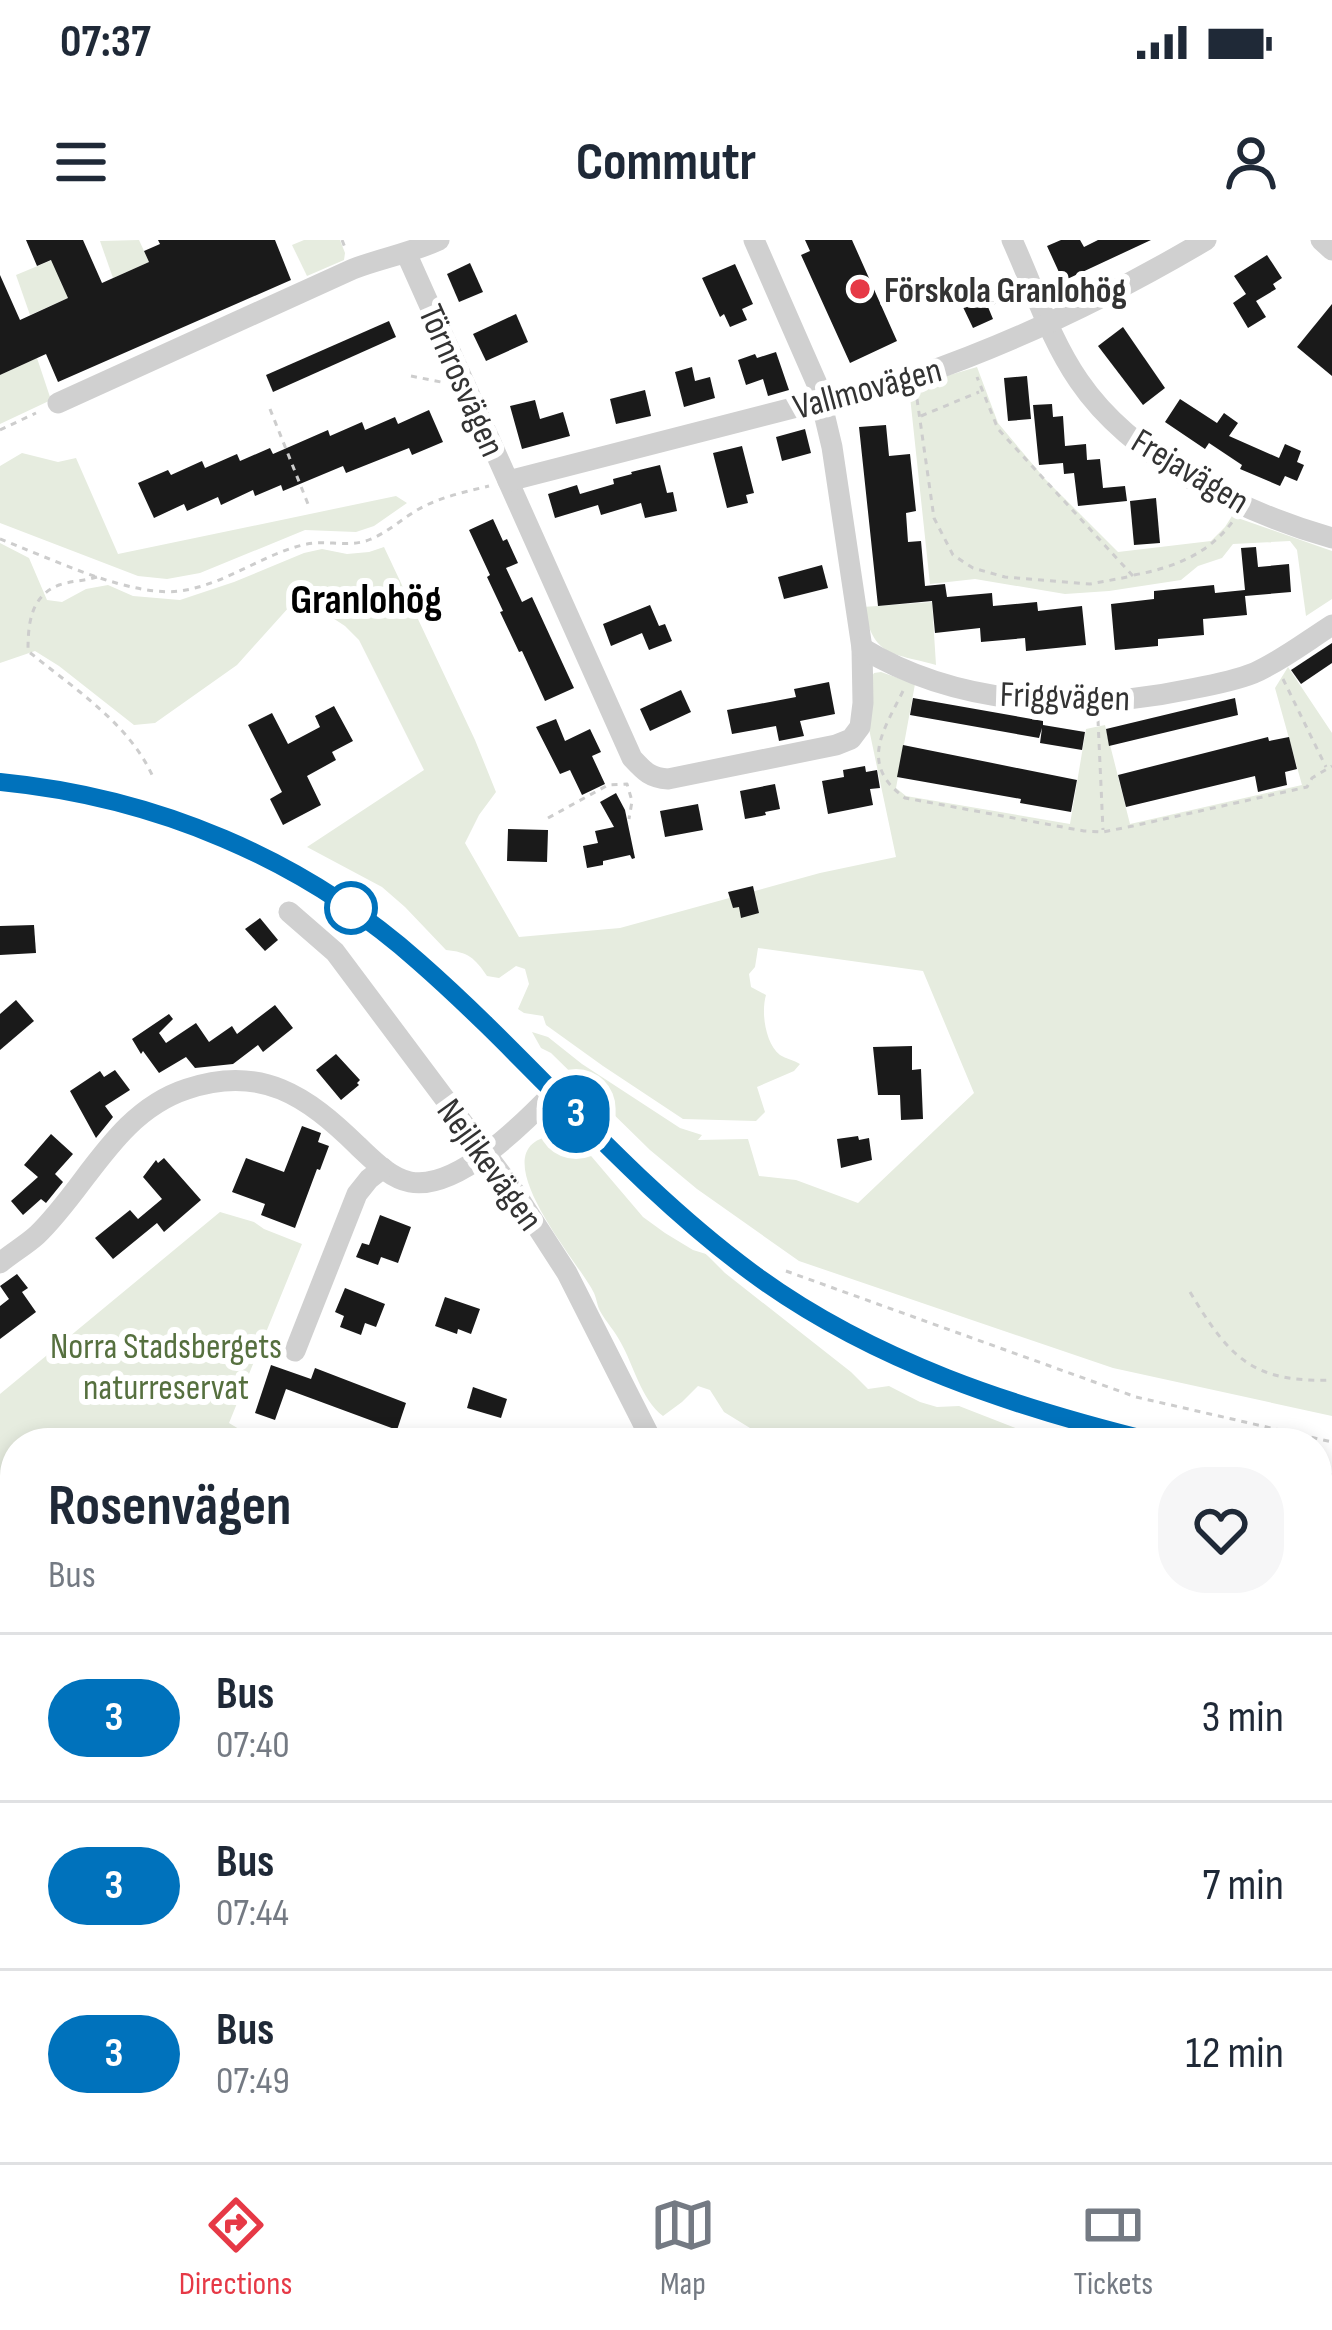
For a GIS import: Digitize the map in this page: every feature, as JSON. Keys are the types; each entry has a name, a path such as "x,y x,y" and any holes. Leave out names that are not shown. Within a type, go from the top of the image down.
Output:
{"street":[{"path":"58,403 353,269 388,256 406,255 439,240"},
{"path":"754,240 823,400 862,648"},
{"name":"Frejavägen","path":"1012,240 1076,376 1126,433 1242,505 1332,538"},
{"name":"Vallmovägen","path":"508,481 914,377 971,358 1158,269 1206,240"},
{"path":"1322,240 1332,250"},
{"name":"Törnrosvägen","path":"406,255 632,758 645,772 668,778 851,739 860,727 863,703 862,648"},
{"name":"Friggvägen","path":"862,648 886,663 957,687 1033,701 1097,704 1152,698 1251,674 1332,625"},
{"path":"0,782 83,794 180,820 293,872 351,908 418,961 679,1215 757,1276 833,1327 923,1369 1101,1428"},
{"name":"Nejlikevägen","path":"290,912 335,952 516,1195 567,1273 644,1428"},
{"path":"0,1262 35,1236 118,1136 152,1107 184,1090 254,1080 284,1088 314,1107 394,1177 414,1184 466,1168 554,1092"},
{"path":"295,1352 357,1194 383,1168"}],"path":[{"path":"971,358 998,429 1132,576"},
{"path":"411,376 466,387"},
{"path":"914,377 934,518 953,555 973,568 1006,577 1090,584 1132,576 1178,563 1213,544 1242,505"},
{"path":"919,417 981,391"},
{"path":"0,430 58,403"},
{"path":"270,409 308,504"},
{"path":"0,539 144,590 183,591 306,544 370,540 423,507 508,481"},
{"path":"98,576 62,584 36,602 28,623 28,651 124,734 153,777"},
{"path":"911,673 877,745 890,786 905,797 1103,832 1306,787 1329,767 1275,662"},
{"path":"1097,704 1103,832"},
{"path":"870,758 879,763"},
{"path":"548,818 608,785 627,784 632,801 629,818"},
{"path":"785,1270 1136,1397 1271,1428"},
{"path":"1190,1292 1234,1355 1261,1372 1282,1378 1332,1380"}],"green space":[{"path":"139,240 149,262 113,278 100,241"},
{"path":"304,240 340,240 344,260 307,276 292,245"},
{"path":"52,260 68,298 30,315 16,275"},
{"path":"37,358 51,400 0,424 0,375"},
{"path":"977,367 998,423 1045,479 1118,552 1211,541 1232,516 1332,551 1332,599 1306,616 1297,550 1290,541 1233,544 1222,558 1198,566 1181,580 1109,591 1065,594 975,579 930,584 909,387"},
{"path":"22,453 58,462 76,458 118,554 396,496 407,503 374,526 356,532 305,530 200,573 167,579 138,576 0,523 0,466"},
{"path":"0,543 29,558 47,600 62,602 86,589 108,585 133,596 180,600 304,553 322,549 347,554 384,547 496,792 465,843 519,937 620,928 896,857 869,729 868,683 874,673 915,684 896,788 906,796 1070,824 1086,729 1105,725 1130,824 1302,785 1275,688 1288,667 1332,733 1332,1416 1113,1368 799,1261 650,1150 541,1048 532,1032 548,1037 680,1128 702,1135 698,1140 748,1139 759,1176 796,1180 858,1203 974,1093 923,971 758,948 749,974 751,987 766,995 768,1035 780,1055 800,1064 757,1087 765,1112 756,1121 683,1119 546,1025 543,1016 518,1009 529,984 525,969 516,966 499,978 487,976 470,957 446,950 382,887 307,847 424,770 359,640 345,626 299,596 237,665 155,723 134,725 35,651 0,663"},
{"path":"932,602 936,665 879,644 863,607"},
{"path":"559,1135 580,1143 643,1217 706,1254 868,1389 889,1386 920,1402 959,1406 1015,1428 750,1428 724,1412 710,1390 698,1386 663,1416 643,1391 594,1293 538,1205 527,1180 525,1158 534,1142"},
{"name":"Norra Stadsbergets naturreservat","path":"220,1212 302,1244 229,1423 237,1428 0,1428 0,1394"}],"building":[{"path":"26,240 83,240 102,283 149,262 144,251 160,244 158,240 275,240 291,280 58,382 46,354 0,375 0,275 20,320 68,298 51,260 37,266"},
{"path":"805,240 852,240 897,341 850,363 801,255 810,251"},
{"path":"1080,240 1084,247 1098,240 1151,240 1063,281 1047,246"},
{"path":"1267,255 1282,278 1273,284 1276,289 1256,301 1266,317 1248,328 1233,303 1246,294 1234,276"},
{"path":"470,263 483,292 459,302 447,274"},
{"path":"735,264 753,304 742,309 747,320 730,327 724,314 720,317 702,278"},
{"path":"993,283 1002,301 988,307 993,319 973,328 962,305 973,300 970,294"},
{"path":"1332,304 1332,376 1297,347"},
{"path":"516,314 528,342 486,361 473,334"},
{"path":"389,321 396,337 273,392 266,375"},
{"path":"1123,327 1165,388 1143,405 1098,346"},
{"path":"776,352 789,390 768,396 763,379 746,385 738,360"},
{"path":"692,367 695,381 710,377 715,398 684,407 675,372"},
{"path":"1027,376 1031,419 1008,421 1004,378"},
{"path":"645,390 651,416 616,424 610,399"},
{"path":"1180,399 1217,423 1224,413 1238,423 1229,436 1279,458 1285,444 1301,451 1297,462 1304,465 1297,481 1285,476 1280,486 1240,469 1242,465 1209,443 1205,449 1165,422"},
{"path":"535,400 540,419 563,412 570,436 522,449 510,406"},
{"path":"1052,404 1053,417 1063,416 1065,446 1086,444 1087,460 1100,459 1103,488 1125,486 1127,501 1078,506 1074,473 1064,474 1063,463 1039,465 1033,405"},
{"path":"429,410 443,442 412,455 409,448 346,473 343,466 283,491 281,485 255,496 253,490 221,505 218,497 187,511 184,504 154,518 138,483 202,461 205,468 237,454 240,461 270,448 273,454 328,430 330,436 362,422 365,430 395,417 398,424"},
{"path":"886,425 889,456 910,454 916,511 906,513 908,542 921,541 925,586 945,584 947,597 992,593 993,606 1037,602 1038,611 1082,606 1086,645 1026,651 1025,638 981,642 980,628 935,633 932,601 878,606 859,427"},
{"path":"805,429 811,453 782,461 776,437"},
{"path":"742,446 754,493 746,495 748,503 727,508 713,453"},
{"path":"660,465 677,511 645,518 641,503 601,515 598,505 555,518 548,494 577,485 580,494"},
{"path":"1156,498 1160,543 1134,545 1130,501"},
{"path":"493,519 518,563 506,568 522,602 532,597 574,688 545,701 500,612 490,575 469,530"},
{"path":"1256,547 1258,567 1289,564 1291,592 1245,596 1247,615 1203,619 1204,635 1158,639 1158,646 1115,650 1111,604 1154,599 1154,591 1214,585 1215,593 1245,590 1241,548"},
{"path":"822,565 828,588 784,599 778,577"},
{"path":"650,605 672,641 649,650 642,633 611,646 603,624"},
{"path":"1332,643 1332,663 1301,684 1291,670"},
{"path":"829,682 835,714 800,721 804,736 779,741 776,726 732,734 727,710 796,697 794,689"},
{"path":"681,690 691,712 650,731 640,709"},
{"path":"913,698 1085,732 1082,750 1040,743 1042,728 1039,738 910,715"},
{"path":"1235,698 1238,715 1109,746 1106,729"},
{"path":"334,706 353,741 332,752 336,760 307,776 321,805 283,825 270,799 282,792 248,725 272,713 288,744 320,727 315,716"},
{"path":"556,719 565,741 590,729 601,752 592,756 605,784 582,795 570,770 560,774 536,727"},
{"path":"1268,737 1269,741 1289,737 1297,769 1285,772 1287,785 1258,792 1255,776 1126,807 1118,775"},
{"path":"903,745 1077,780 1071,812 897,777"},
{"path":"865,766 866,772 877,770 880,788 870,789 873,805 828,814 822,781"},
{"path":"775,784 780,809 745,819 740,791"},
{"path":"616,793 625,810 635,858 630,855 587,868 583,846 598,843 595,831 614,827 600,802"},
{"path":"698,804 703,830 665,837 660,811"},
{"path":"508,829 548,830 547,862 507,861"},
{"path":"753,886 759,913 741,918 728,892"},
{"path":"260,918 278,940 265,951 245,929"},
{"path":"34,925 36,953 0,955 0,926"},
{"path":"16,1000 34,1021 0,1050 0,1014"},
{"path":"275,1005 293,1028 263,1052 258,1045 233,1064 195,1068 186,1057 159,1073 132,1039 169,1014 173,1019 159,1033 166,1043 196,1023 209,1042 232,1026 237,1034"},
{"path":"912,1046 912,1070 921,1069 923,1119 901,1120 900,1095 878,1095 873,1047"},
{"path":"336,1054 360,1080 341,1100 316,1070"},
{"path":"115,1070 130,1090 105,1106 113,1117 96,1138 70,1091 100,1071 104,1077"},
{"path":"302,1126 321,1133 318,1142 329,1146 295,1228 261,1215 265,1204 232,1192 246,1158 284,1172"},
{"path":"51,1134 73,1154 55,1174 63,1182 46,1203 41,1199 23,1215 11,1201 38,1177 24,1165"},
{"path":"858,1136 859,1140 869,1138 872,1160 841,1168 837,1139"},
{"path":"164,1158 201,1200 164,1232 157,1223 113,1259 95,1238 130,1210 138,1219 162,1199 143,1177 156,1160"},
{"path":"380,1215 411,1227 398,1263 381,1257 378,1265 356,1257 362,1243 369,1245"},
{"path":"17,1274 36,1312 0,1339 0,1306 9,1299 0,1286"},
{"path":"345,1288 385,1304 376,1327 365,1323 361,1335 340,1327 344,1316 335,1312"},
{"path":"445,1297 480,1309 471,1334 435,1326"},
{"path":"271,1365 311,1379 315,1368 406,1403 398,1428 286,1389 275,1420 255,1413"},
{"path":"473,1387 507,1399 501,1418 467,1408"}],"bus line":[{"name":"3","path":"0,782 83,794 180,820 293,872 351,908 418,961 679,1215 757,1276 833,1327 923,1369 1101,1428"}],"place":[{"name":"Förskola Granlohög","path":"860,289"}],"district":[{"name":"Granlohög","path":"366,598"}]}
